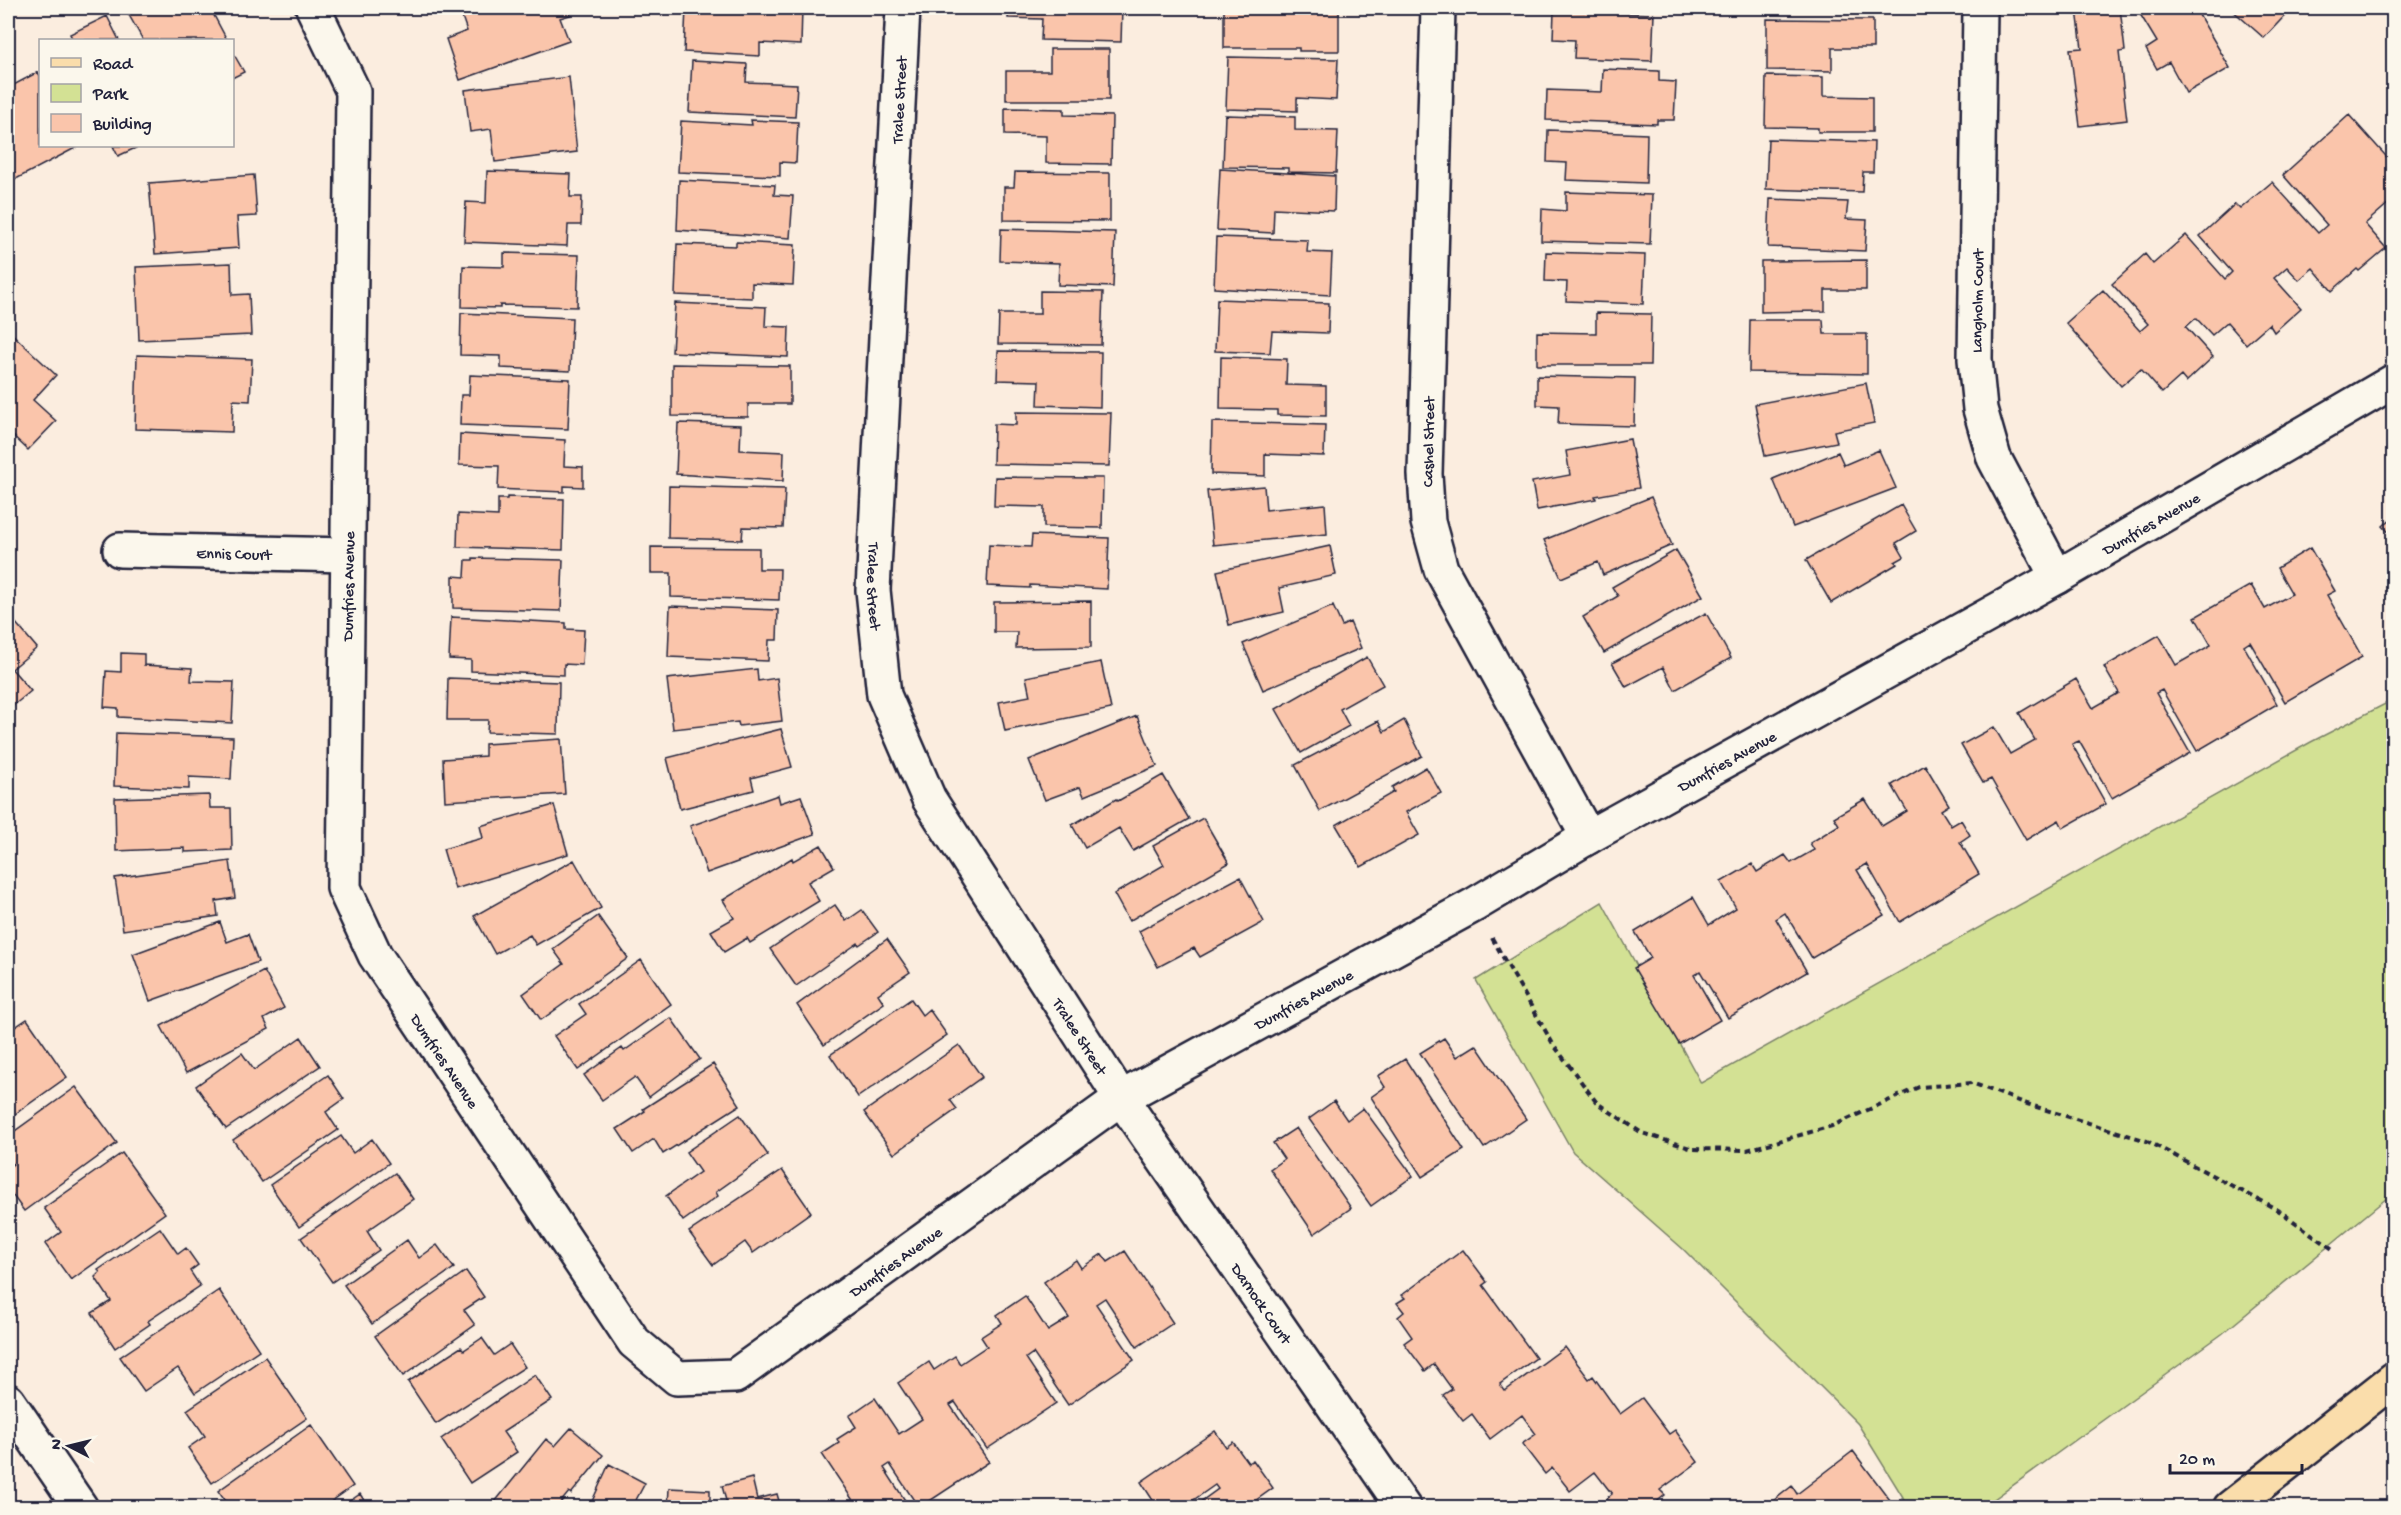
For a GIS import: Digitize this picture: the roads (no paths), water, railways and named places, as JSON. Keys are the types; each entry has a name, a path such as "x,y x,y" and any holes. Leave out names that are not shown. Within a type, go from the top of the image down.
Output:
{"main road":[{"path":"2230,1508 2394,1379"}],"street":[{"name":"Dumfries Avenue","path":"313,8 353,91 344,888 375,955 634,1342 677,1378 735,1376 1121,1098 1474,905 1588,837 2057,577 2394,381"},
{"name":"Tralee Street","path":"903,8 873,590 884,695 929,799 1121,1098"},
{"name":"Cashel Street","path":"1438,8 1425,474 1428,522 1441,569 1588,837"},
{"name":"Langholm Court","path":"1980,8 1975,360 1980,409 1994,458 2057,577"},
{"name":"Ennis Court","path":"120,550 347,555"},
{"name":"Darnock Court","path":"1121,1098 1404,1508"},
{"path":"8,1401 81,1508"}]}
